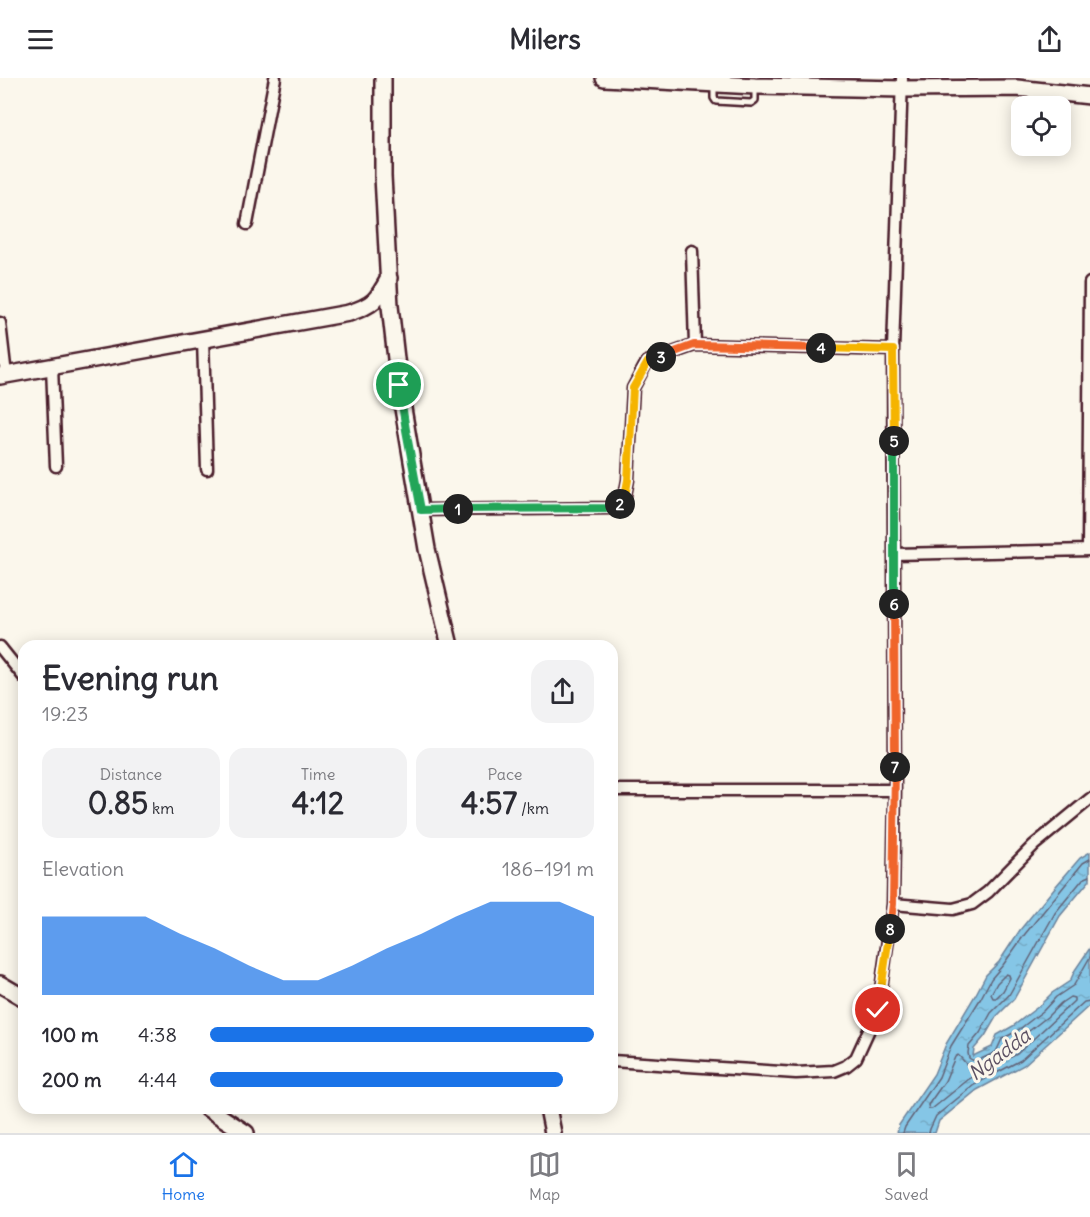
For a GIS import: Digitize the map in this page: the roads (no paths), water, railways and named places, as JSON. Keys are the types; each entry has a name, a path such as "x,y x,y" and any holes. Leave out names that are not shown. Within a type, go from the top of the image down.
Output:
{"street":[{"path":"247,224 275,78"},
{"path":"383,78 383,176 392,328 406,430 427,549 449,640"},
{"path":"604,78 755,86 902,84 1017,88 1090,96"},
{"path":"618,1061 796,1073 834,1071 846,1066 856,1058 878,1010 893,904 895,790 893,350 902,84"},
{"path":"692,251 694,345"},
{"path":"0,323 3,376 349,313 373,303 389,277"},
{"path":"894,554 1089,550 1090,283"},
{"path":"203,339 207,469"},
{"path":"421,510 615,508 624,501 628,480 633,388 648,362 694,345 893,350"},
{"path":"52,366 56,466"},
{"path":"0,647 18,664"},
{"path":"618,790 895,790"},
{"path":"893,904 953,909 972,904 988,892 1034,845 1090,799"},
{"path":"0,984 18,994"},
{"path":"216,1114 246,1133"},
{"path":"549,1114 553,1133"}],"water":[{"name":"Ngadda","path":"1090,852 1090,880 1060,916 1014,999 996,1017 974,1049 973,1056 992,1047 997,1035 1013,1026 1070,981 1090,948 1090,1005 1024,1065 977,1090 939,1121 935,1133 897,1133 899,1125 934,1074 946,1044 986,975 999,962 1020,930 1056,886 1080,858"}]}
